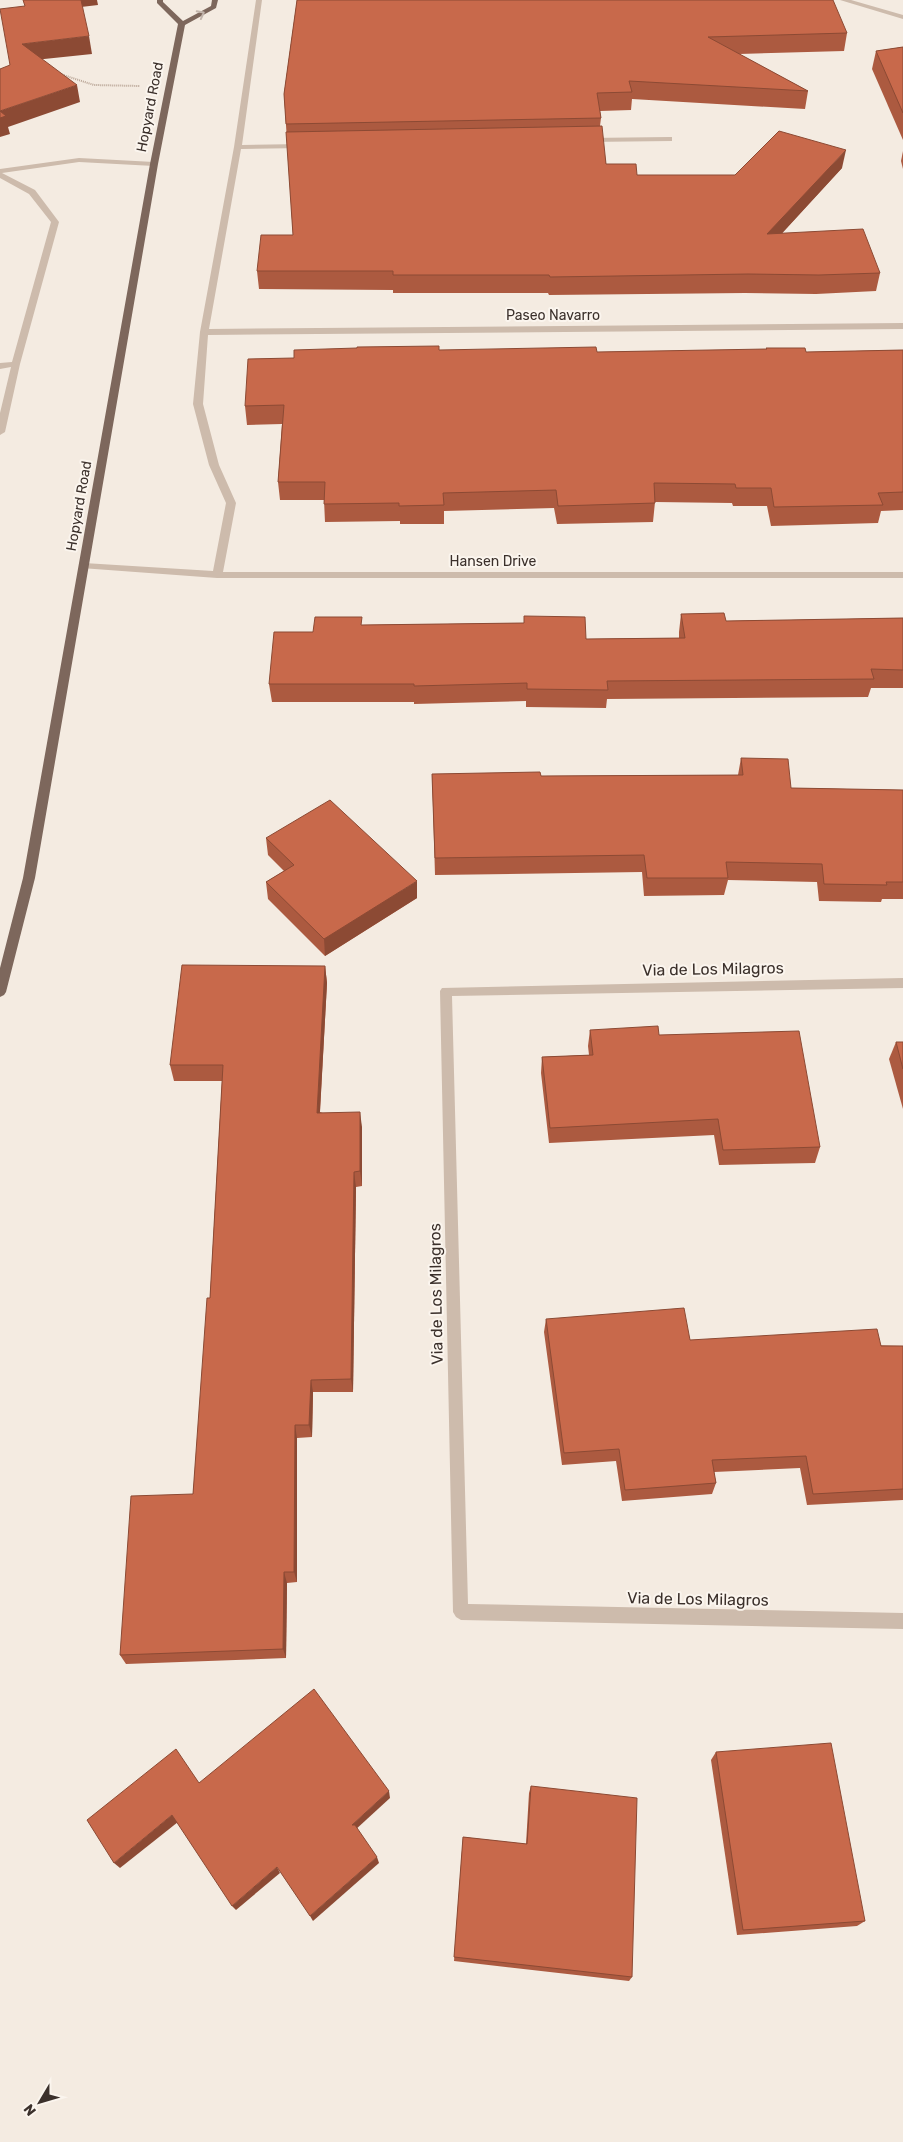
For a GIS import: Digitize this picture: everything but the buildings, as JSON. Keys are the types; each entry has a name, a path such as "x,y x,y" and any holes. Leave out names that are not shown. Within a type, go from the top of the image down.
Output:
{"main road":[{"path":"160,0 159,2 182,24 214,7 215,0"},
{"name":"Hopyard Road","path":"0,992 29,878 154,164 182,24"}],"street":[{"path":"217,575 231,503 214,465 198,404 204,332 238,147 259,0"},
{"path":"843,0 903,17"},
{"path":"581,140 669,139"},
{"path":"238,147 316,146"},
{"path":"0,171 79,160 154,164"},
{"path":"0,175 32,192 55,222 16,364 0,432"},
{"name":"Paseo Navarro","path":"204,332 903,326"},
{"path":"0,366 16,364"},
{"name":"Hansen Drive","path":"84,566 217,575 903,575"},
{"name":"Via de Los Milagros","path":"903,982 446,991 461,1612 903,1621"}],"path":[{"path":"57,72 94,85 170,87"}]}
